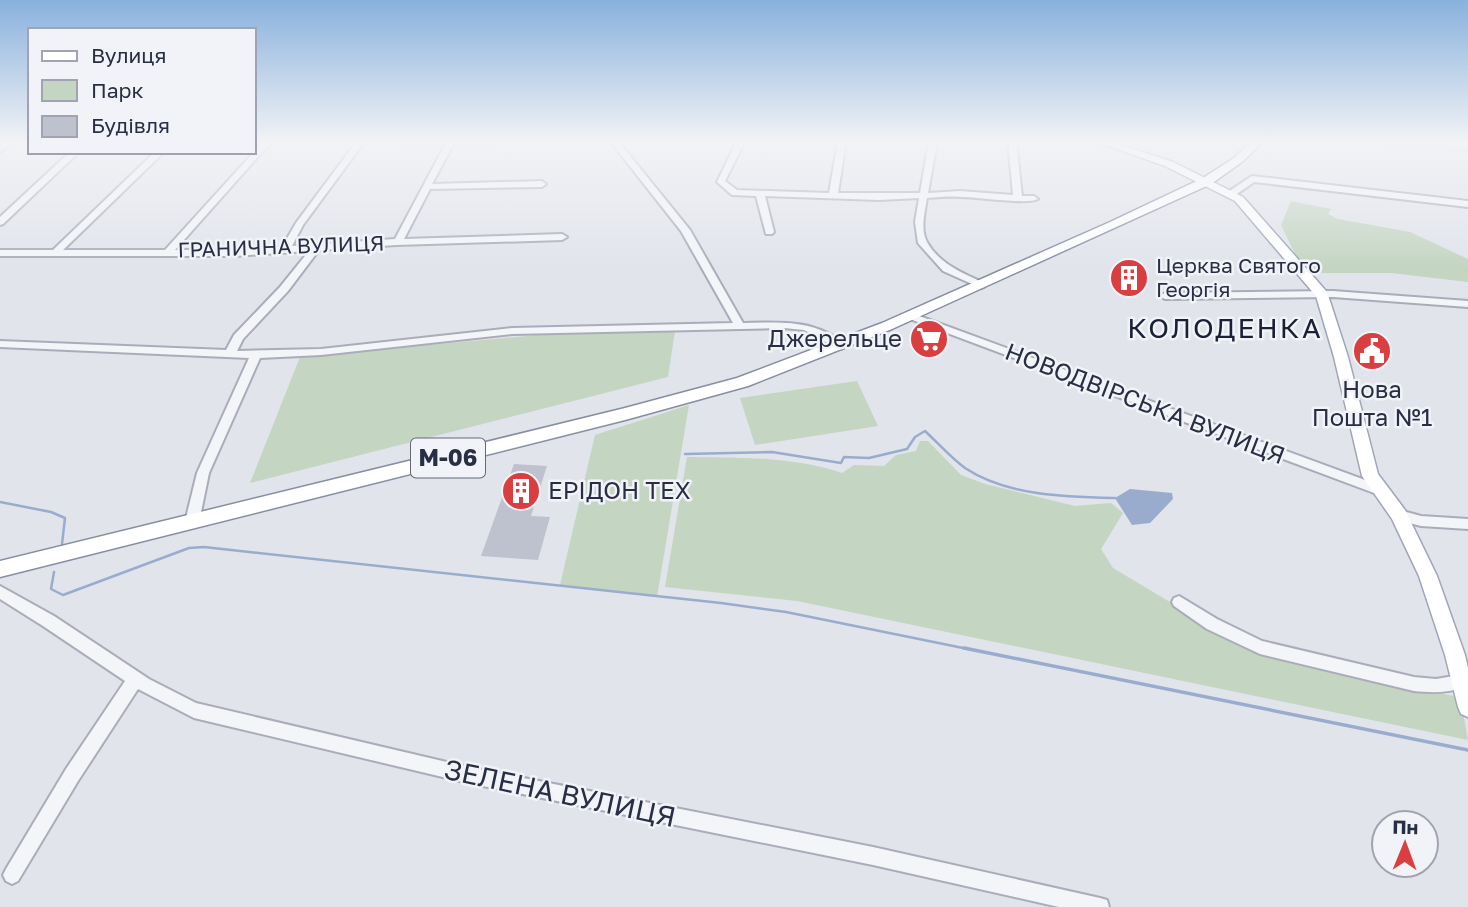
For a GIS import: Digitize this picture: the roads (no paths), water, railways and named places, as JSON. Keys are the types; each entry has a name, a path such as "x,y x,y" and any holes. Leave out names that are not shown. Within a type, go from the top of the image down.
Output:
{"highway":[{"name":"М-06","path":"0,569 710,392 841,346 1202,183"}],"main road":[{"path":"1211,183 1251,209 1322,295 1350,390 1363,456 1379,490 1399,515 1462,655 1460,682 1468,707"}],"street":[{"path":"0,222 41,183"},
{"path":"56,252 127,183"},
{"path":"168,251 230,183"},
{"path":"285,250 299,225 330,183"},
{"path":"398,242 428,183"},
{"path":"648,183 685,230 740,326"},
{"path":"721,183 735,193 760,195 924,197 960,194 1034,200"},
{"path":"833,195 835,183"},
{"path":"926,183 919,222 921,242 946,269 981,285"},
{"path":"1016,183 1018,199"},
{"path":"1231,194 1246,183"},
{"path":"1289,183 1468,204"},
{"path":"426,187 542,184"},
{"path":"760,195 769,232"},
{"name":"ГРАНИЧНА ВУЛИЦЯ","path":"0,253 285,250 398,242 562,237"},
{"path":"230,353 238,337 284,289 316,248"},
{"path":"1165,296 1383,296 1468,304"},
{"name":"НОВОДВІРСЬКА ВУЛИЦЯ","path":"911,316 1379,490"},
{"path":"0,344 256,355 321,352 512,331 740,326 806,327 841,346"},
{"path":"192,522 203,473 256,355"},
{"path":"1399,515 1421,521 1468,524"},
{"name":"ЗЕЛЕНА ВУЛИЦЯ","path":"0,593 45,616 74,641 166,698 194,710 277,732 468,775 873,856 1100,907"},
{"path":"1180,602 1212,624 1261,647 1414,684 1436,686 1460,682"},
{"path":"12,875 72,775 136,678"}],"water":[{"path":"1130,489 1172,493 1173,499 1150,523 1132,525 1115,498"}],"waterway":[{"path":"685,454 772,452 841,463 844,457 869,458 907,449 915,437 925,431 965,468 999,484 1038,493 1115,498"},
{"path":"0,502 51,512 65,518 62,544"},
{"path":"54,572 51,589 63,595 189,548 204,547 721,603 786,612 973,650"},
{"path":"964,648 1468,750"}],"place":[{"name":"Церква Святого Георгія","path":"1129,278"},
{"name":"Джерельце","path":"929,339"},
{"name":"Нова Пошта №1","path":"1372,351"},
{"name":"ЕРІДОН ТЕХ","path":"521,491"}],"district":[{"name":"КОЛОДЕНКА","path":"1225,328"}]}
